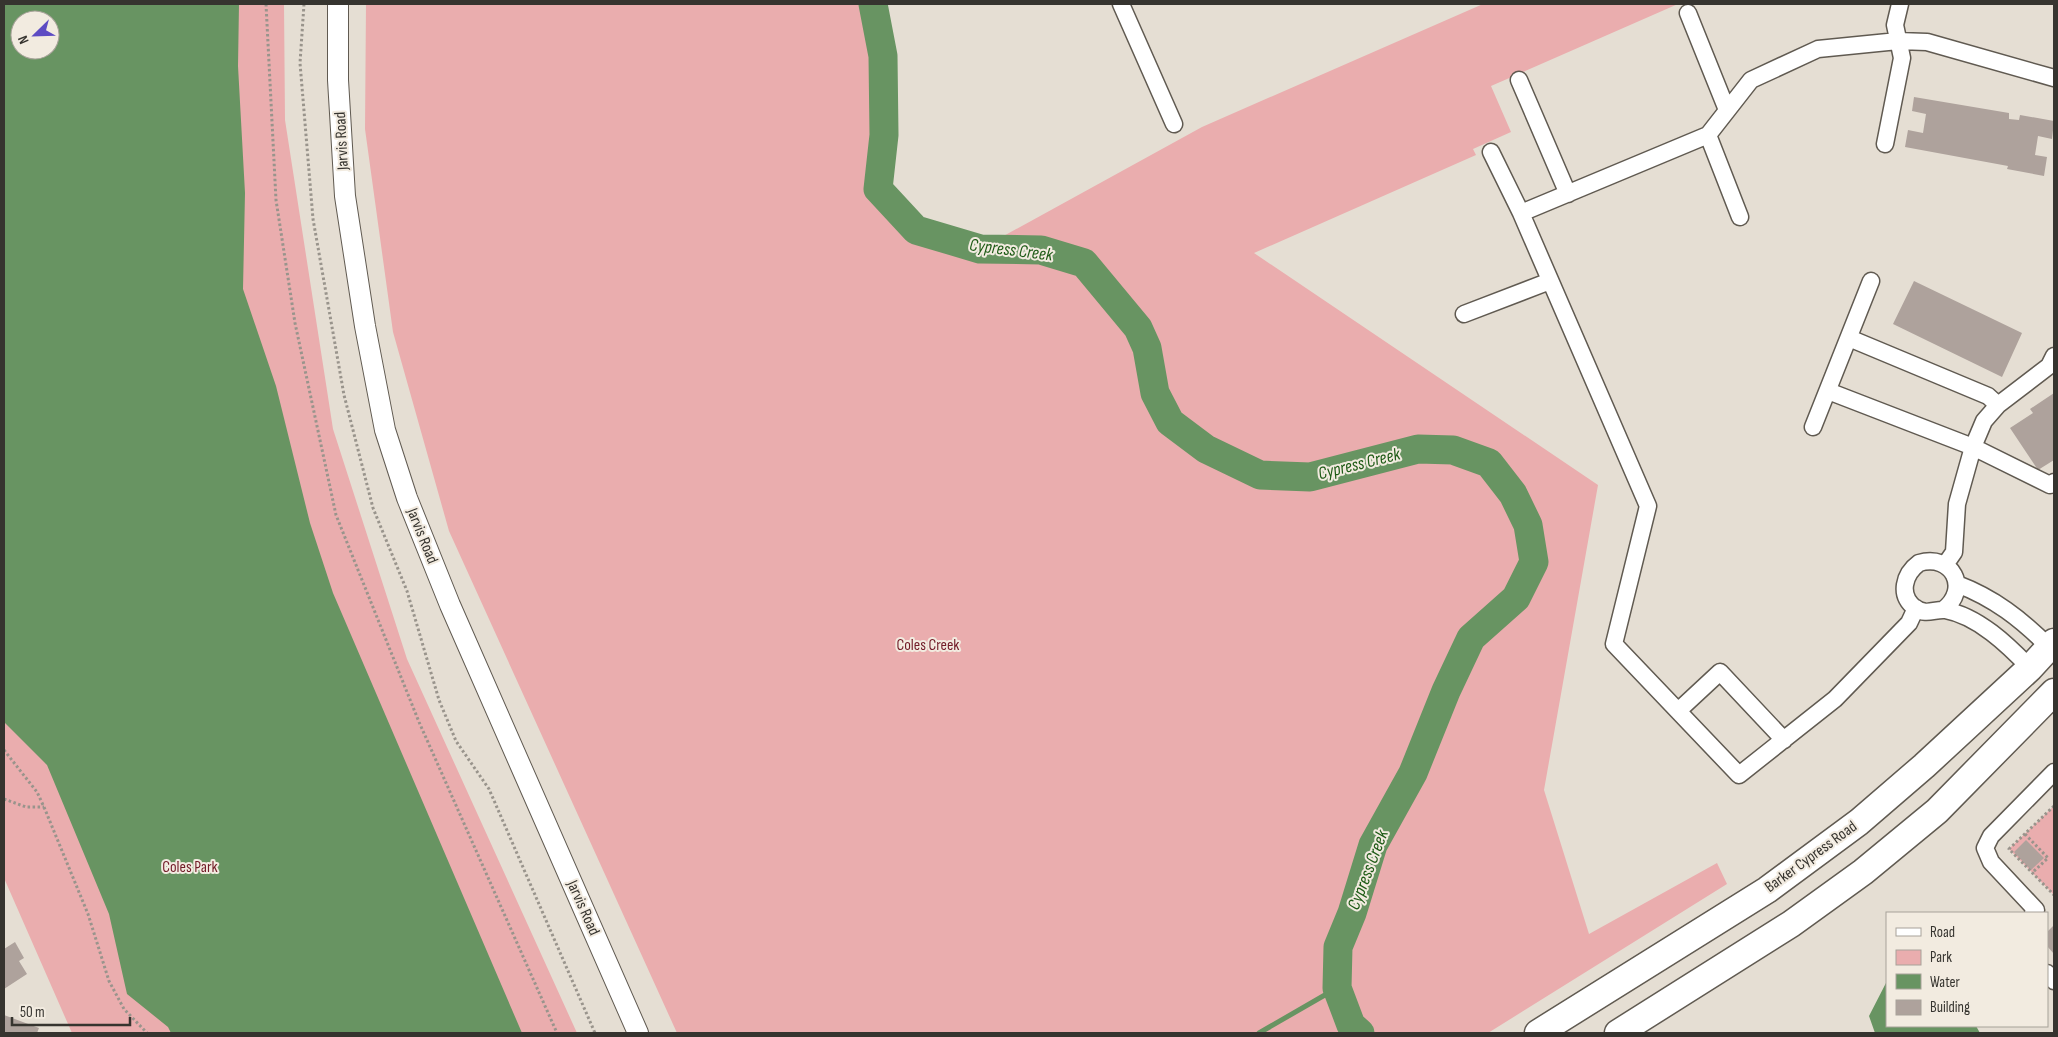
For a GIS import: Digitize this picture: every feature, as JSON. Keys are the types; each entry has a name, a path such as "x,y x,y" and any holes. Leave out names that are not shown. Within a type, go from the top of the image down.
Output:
{"main road":[{"name":"Barker Cypress Road","path":"1538,1033 1767,890 1859,822 1924,766 2053,647"},
{"path":"1618,1033 1791,924 1863,872 1937,811 2054,692 2030,668"},
{"path":"1767,890 1791,924"}],"street":[{"name":"Jarvis Road","path":"338,4 338,80 344,196 365,326 385,430 407,498 450,604 638,1033"},
{"path":"1121,4 1174,124"},
{"path":"1885,144 1902,58 1895,25 1900,4"},
{"path":"1688,12 1727,110"},
{"path":"1521,213 1708,135 1751,80 1818,49 1898,41 1927,42 2054,78"},
{"path":"1519,80 1568,194"},
{"path":"1708,135 1740,217"},
{"path":"1491,152 1521,213 1648,506 1614,644 1739,775 1835,699 1909,624 1916,608"},
{"path":"1464,314 1550,281"},
{"path":"1813,427 1871,281"},
{"path":"1849,338 1988,396 1998,405"},
{"path":"1945,565 1954,552 1957,504 1984,421 1998,405 2050,366 2054,356"},
{"path":"1828,391 1974,447 2050,486 2054,482"},
{"path":"1943,610 1954,599 1957,584 1955,577 1945,565 1928,560 1919,563 1906,576 1905,594 1916,608 1925,612 1943,610 1963,617 2009,646 2030,668"},
{"path":"1957,584 2001,604 2053,647"},
{"path":"1678,711 1720,672 1784,740"},
{"path":"2034,912 2036,910 1992,862 1985,848 1990,836 2054,772"}],"path":[{"path":"266,4 276,200 295,323 336,515 419,722 557,1033"},
{"path":"4,750 37,792 88,914 109,981 124,1009 147,1033"},
{"path":"4,798 26,807 44,806"},
{"path":"2054,806 2009,849 2054,895"},
{"path":"2025,834 2048,858 2032,873"}],"green space":[{"name":"Coles Park","path":"4,4 284,4 285,120 333,429 407,659 577,1033 72,1033 4,878"},
{"name":"Coles Creek","path":"366,4 873,4 883,56 884,135 878,189 916,230 980,249 1202,127 1483,4 1678,4 1491,86 1511,132 1473,149 1476,155 1254,253 1598,485 1544,790 1589,934 1717,863 1727,884 1488,1033 677,1033 449,531 393,332 365,129"},
{"path":"2054,806 2054,895 2009,849"}],"water":[{"path":"4,4 239,4 238,66 245,193 243,289 276,386 310,523 333,593 522,1033 171,1033 168,1027 127,994 109,914 47,765 4,722"},
{"path":"1886,983 1886,1027 1977,1027 1980,1033 1875,1033 1869,1016"}],"building":[{"path":"1914,97 2009,113 2009,119 2019,120 2020,115 2054,121 2052,139 2038,136 2035,155 2047,157 2044,176 2007,169 2008,166 1905,147 1908,130 1923,133 1926,114 1912,111"},
{"path":"1914,281 2022,333 2002,377 1893,324"},
{"path":"2054,393 2054,460 2038,470 2010,428 2033,413 2030,409"},
{"path":"2026,840 2044,858 2031,870 2014,852"},
{"path":"2054,925 2054,954 2048,947 2048,931"},
{"path":"15,942 24,958 19,961 27,974 4,989 4,949"},
{"path":"4,1015 39,1028 37,1033 4,1033"}],"waterway":[{"name":"Cypress Creek","path":"873,4 883,56 884,135 878,189 916,230 980,249 1041,250 1084,263 1138,328 1147,348 1155,393 1170,422 1206,449 1260,475 1310,477 1418,449 1453,450 1489,463 1513,494 1528,525 1534,562 1516,598 1471,638 1446,691 1413,773 1373,845 1352,913 1338,947 1337,988 1351,1025 1360,1033"},
{"path":"1259,1033 1337,988"}]}
